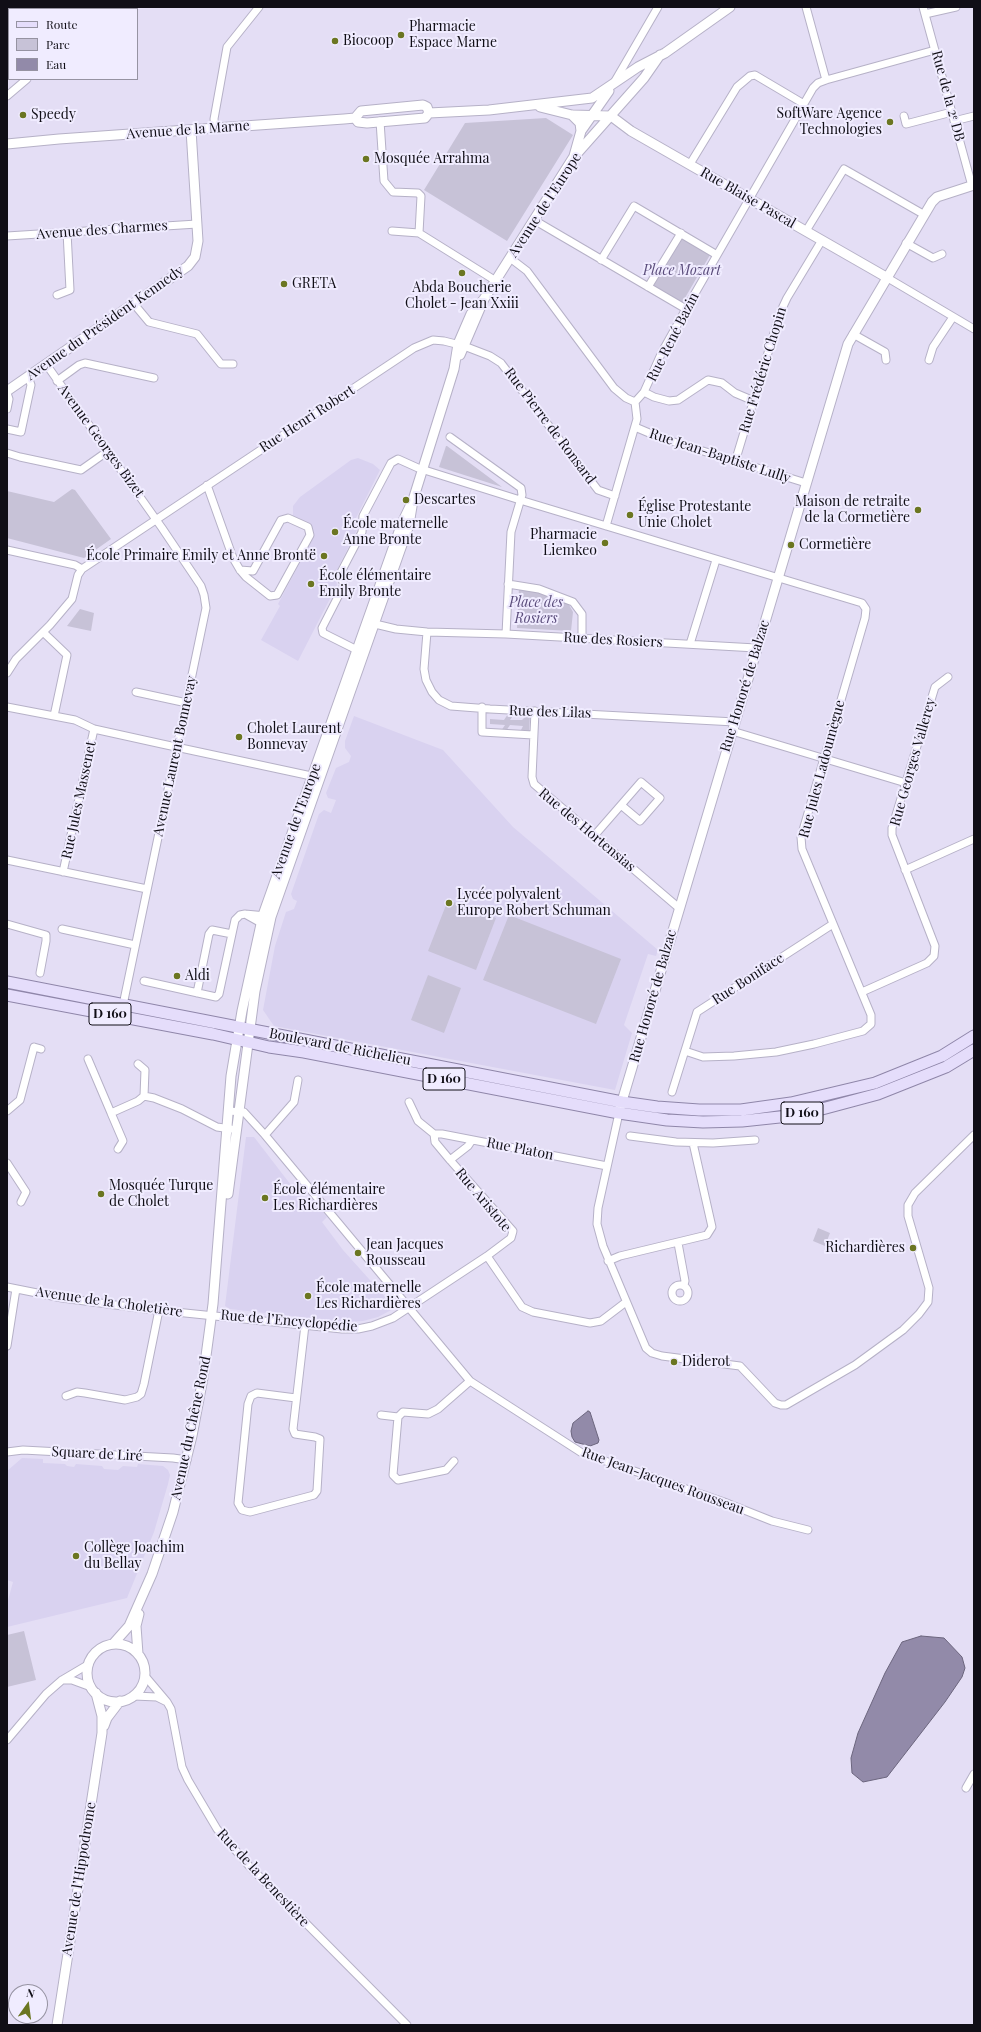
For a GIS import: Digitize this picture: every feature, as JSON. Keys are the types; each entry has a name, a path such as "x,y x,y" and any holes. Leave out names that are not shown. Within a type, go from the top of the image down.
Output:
{"main road":[{"path":"537,106 586,100 598,96 638,67 660,55 730,7"},
{"name":"Avenue de l’Europe","path":"243,1035 262,919 375,624 409,525 414,500 461,345 484,299 573,158 644,78 660,55"},
{"path":"573,158 581,131 612,86"},
{"name":"Avenue de la Marne","path":"7,144 215,127 355,118 361,111 423,105 427,107 429,113"},
{"name":"Avenue de la Marne","path":"355,118 358,122 380,121 425,118 429,113 537,106"},
{"path":"537,106 572,115 611,116"},
{"path":"572,115 580,123 581,131"},
{"name":"Rue Blaise Pascal","path":"611,116 627,128 886,277"},
{"name":"Avenue du Président Kennedy","path":"7,392 188,266 196,257 198,241 191,130"},
{"name":"Avenue de la Marne","path":"7,141 20,142"},
{"name":"Rue Honoré de Balzac","path":"622,1102 756,648 848,344 906,243 924,214 937,197 973,186"},
{"name":"Avenue de l’Europe","path":"243,1035 252,1014 266,937 277,898 357,650 402,523 414,500"},
{"name":"D 160","path":"7,982 123,1005"},
{"name":"D 160","path":"7,995 243,1035"},
{"name":"Boulevard de Richelieu","path":"123,1005 223,1025 260,1045 304,1052 619,1113 667,1120 703,1122 742,1121 789,1116 878,1094 946,1067 974,1050"},
{"name":"Boulevard de Richelieu","path":"243,1035 622,1102 657,1107 699,1110 741,1110 791,1103 876,1083 942,1056 974,1036"},
{"name":"Avenue du Chêne Rond","path":"138,1654 136,1626 144,1595 168,1528 187,1460 203,1378 218,1257 231,1076 243,1035"},
{"name":"Avenue du Chêne Rond","path":"218,1257 237,1130 243,1035"},
{"path":"619,1113 622,1102"},
{"name":"Avenue du Chêne Rond","path":"113,1644 129,1626 144,1595"},
{"path":"113,1644 122,1644 138,1654 145,1668 145,1676 143,1684 134,1696 120,1701 103,1698 94,1690 87,1672 89,1664 98,1650 113,1644"},
{"name":"Avenue de l’Hippodrome","path":"56,2025 102,1733 102,1716 94,1690"},
{"name":"Avenue de l’Hippodrome","path":"102,1733 107,1718 120,1701"}],"street":[{"path":"215,127 214,119 227,47 259,7"},
{"path":"806,7 826,80 935,50"},
{"path":"924,11 956,7"},
{"path":"612,86 655,8"},
{"name":"Rue de la 2ᵉ DB","path":"924,11 973,186"},
{"path":"690,164 737,87 750,76 755,76 804,104"},
{"path":"7,96 26,80"},
{"name":"Rue René Bazin","path":"635,402 644,392 662,352 813,88 818,83 826,80"},
{"path":"904,116 906,124 952,112"},
{"path":"954,121 974,116"},
{"path":"380,121 384,181 393,192 418,193 421,196 419,233"},
{"path":"806,231 844,169 924,214"},
{"path":"601,260 634,206 718,255"},
{"path":"534,220 686,309"},
{"name":"Avenue des Charmes","path":"7,236 197,224"},
{"path":"392,231 419,233 496,281"},
{"path":"57,295 70,290 67,232"},
{"path":"648,287 681,233"},
{"name":"Rue Frédéric Chopin","path":"735,462 780,313 787,298 822,240"},
{"path":"906,243 933,258 942,254"},
{"path":"510,258 527,271 614,388 626,398 635,402 637,419 606,526"},
{"path":"886,277 974,330"},
{"path":"134,304 149,322 197,334 221,364 233,364"},
{"path":"929,360 933,347 953,317"},
{"path":"853,334 885,352 886,360"},
{"name":"Rue Henri Robert","path":"82,570 156,519 414,348 432,340 461,345"},
{"name":"Rue Pierre de Ronsard","path":"461,345 490,356 501,363 598,490 615,496"},
{"name":"Avenue Georges Bizet","path":"46,364 156,519"},
{"path":"57,380 79,365 85,364 154,378"},
{"path":"7,429 21,432 31,385 28,376"},
{"path":"644,392 654,397 669,401 678,400 708,380 722,383 735,393 754,401"},
{"path":"7,392 9,399 7,409"},
{"name":"Rue Jean-Baptiste Lully","path":"635,427 660,438 806,483"},
{"path":"450,436 521,488 522,495 511,532 506,634"},
{"path":"7,453 81,470 108,451"},
{"path":"357,650 323,633 322,628 344,585 340,574 362,532 363,516 391,463 398,459 424,470 520,500 716,560 778,577"},
{"path":"207,485 227,545 240,570 246,577 270,596 278,595 310,535 308,527 288,518 281,520 253,571 240,570"},
{"name":"Avenue Laurent Bonnevay","path":"123,1005 206,608 201,586 156,519"},
{"path":"7,550 75,565 82,570 78,575 72,599 16,659 7,673"},
{"path":"690,644 716,560"},
{"name":"Rue Jules Ladoumègue","path":"685,1051 703,1056 734,1056 776,1052 864,1031 871,1024 871,1015 862,992 802,849 801,837 865,618 866,609 862,603 853,599 778,577"},
{"path":"508,584 539,589 573,602 582,614 582,638"},
{"name":"Rue des Rosiers","path":"375,624 396,629 427,632 506,634 756,648"},
{"path":"42,632 67,655 54,716"},
{"name":"Rue des Lilas","path":"427,632 424,669 426,680 432,692 439,700 451,706 733,726 823,758 906,783"},
{"name":"Rue Georges Vallerey","path":"862,992 927,963 934,956 936,946 892,835 935,687 948,677"},
{"path":"136,692 187,703"},
{"path":"7,707 75,720 94,729 177,748 316,777"},
{"path":"482,707 482,732 533,735"},
{"name":"Rue des Hortensias","path":"535,711 532,776 534,784 679,908"},
{"name":"Rue Jules Massenet","path":"63,872 94,729"},
{"path":"594,836 641,782 660,798 640,821 621,805"},
{"path":"905,870 974,839"},
{"path":"7,860 147,889"},
{"path":"144,981 216,997 219,994 235,920 240,915 245,914 262,919 267,916 264,931 266,937"},
{"path":"7,924 46,935 40,972"},
{"name":"Rue Boniface","path":"672,1092 697,1012 833,924"},
{"path":"62,929 135,945"},
{"path":"197,993 209,934 212,930 232,934"},
{"path":"7,1111 20,1100 34,1047 41,1048"},
{"path":"88,1059 123,1141 118,1149"},
{"path":"111,1113 138,1101 144,1096 146,1070 138,1064"},
{"path":"265,1135 294,1102 298,1080"},
{"path":"144,1096 154,1098 182,1109 217,1127 237,1130"},
{"name":"Rue Aristote","path":"409,1102 418,1121 434,1134 435,1142 513,1231 511,1238 487,1256 409,1308"},
{"path":"228,1111 239,1112"},
{"name":"Rue Jean-Jacques Rousseau","path":"239,1112 244,1112 265,1135 470,1381 582,1453 724,1502 772,1521 808,1530"},
{"path":"619,1113 607,1166 597,1224 608,1261 646,1348 652,1353 740,1366 775,1403 786,1405 856,1365 903,1330 919,1314 928,1302 929,1288 908,1216 908,1204 915,1193 974,1135"},
{"name":"Rue Platon","path":"434,1134 442,1134 607,1166"},
{"path":"630,1136 693,1143 755,1140"},
{"path":"450,1160 468,1146 472,1140"},
{"path":"608,1261 620,1256 707,1235 712,1227 693,1143"},
{"path":"7,1162 26,1192 21,1202"},
{"path":"678,1243 685,1281 684,1285"},
{"path":"487,1256 522,1307 532,1312 590,1324 601,1321 626,1302"},
{"name":"Avenue de la Choletière","path":"7,1287 62,1298 212,1315"},
{"path":"7,1346 16,1289"},
{"name":"Rue de l’Encyclopédie","path":"212,1315 358,1329 372,1326 393,1318 409,1308"},
{"path":"66,1396 81,1393 126,1400 137,1398 141,1394 144,1384 159,1310"},
{"path":"296,1398 257,1393 251,1396 248,1404 238,1503 242,1510 250,1512 314,1495 317,1491 320,1440 315,1437 295,1434 293,1429 305,1325"},
{"path":"454,1461 446,1470 398,1480 393,1475 398,1417 403,1412 428,1414 438,1409 470,1381"},
{"path":"381,1415 398,1417"},
{"name":"Square de Liré","path":"7,1452 23,1450 149,1456 187,1460"},
{"path":"7,1740 46,1694 62,1680 89,1664"},
{"name":"Rue de la Benestière","path":"145,1676 171,1709 182,1767 217,1829 250,1867 407,2025"},
{"path":"62,1680 72,1680 94,1690"},
{"path":"134,1696 157,1696 167,1702"},
{"path":"966,1788 974,1774"}],"shaded area":[{"name":"École Primaire Emily et Anne Brontë","path":"358,458 373,464 380,470 356,518 357,530 335,574 337,585 298,661 261,640 280,606 278,604 314,534 311,525 293,516 293,506 300,497 351,460"},
{"name":"Lycée polyvalent Europe Robert Schuman","path":"354,716 443,750 513,827 658,950 656,956 648,954 624,1025 632,1033 615,1090 274,1026 263,1010 275,946 286,912 294,909 297,901 293,899 291,894 319,814 324,810 331,813 336,800 328,798 326,793 336,768 349,762 351,756 345,748 345,741"},
{"path":"246,1137 254,1137 304,1202 310,1197 327,1217 322,1222 343,1250 395,1308 378,1317 363,1321 345,1322 230,1309 225,1306"},
{"name":"Collège Joachim du Bellay","path":"22,1458 43,1459 43,1463 65,1464 67,1466 74,1467 76,1464 102,1466 104,1469 118,1470 123,1466 137,1467 138,1464 163,1466 168,1470 170,1475 168,1484 154,1532 127,1598 7,1627 7,1604 13,1582 7,1580 7,1471"}],"green space":[{"path":"546,118 573,135 507,241 424,190 465,123"},
{"name":"Place Mozart","path":"681,238 710,255 682,303 653,286"},
{"path":"447,446 502,487 439,467"},
{"path":"72,489 75,490 111,539 84,558 7,538 7,491 54,502"},
{"name":"Place des Rosiers","path":"519,588 558,598 568,603 573,612 571,631 517,628"},
{"path":"80,609 94,613 91,631 67,626"},
{"path":"508,714 514,714 510,720 522,720 527,715 530,715 529,732 520,732 523,726 510,725 506,731 501,731 505,725 490,724 490,719 504,720"},
{"path":"448,900 496,918 476,970 428,951"},
{"path":"509,915 621,959 596,1024 483,980"},
{"path":"428,975 461,988 444,1033 411,1020"},
{"path":"818,1228 830,1233 825,1246 813,1241"},
{"path":"24,1631 36,1680 7,1687 7,1635"}],"water":[{"path":"588,1411 590,1412 599,1440 598,1443 590,1446 575,1442 571,1431 573,1423"},
{"path":"921,1636 944,1638 962,1657 965,1668 962,1677 945,1702 887,1777 863,1782 852,1773 851,1758 858,1733 885,1673 902,1642"}],"place":[{"name":"Pharmacie Espace Marne","path":"401,35"},
{"name":"Biocoop","path":"335,41"},
{"name":"Speedy","path":"23,115"},
{"name":"SoftWare Agence Technologies","path":"890,122"},
{"name":"Mosquée Arrahma","path":"366,159"},
{"name":"Abda Boucherie Cholet - Jean Xxiii","path":"462,273"},
{"name":"GRETA","path":"284,284"},
{"name":"Descartes","path":"406,500"},
{"name":"Maison de retraite de la Cormetière","path":"918,510"},
{"name":"Église Protestante Unie Cholet","path":"630,515"},
{"name":"École maternelle Anne Bronte","path":"335,532"},
{"name":"Pharmacie Liemkeo","path":"605,543"},
{"name":"Cormetière","path":"791,545"},
{"name":"École Primaire Emily et Anne Brontë","path":"324,556"},
{"name":"École élémentaire Emily Bronte","path":"311,584"},
{"name":"Cholet Laurent Bonnevay","path":"239,737"},
{"name":"Lycée polyvalent Europe Robert Schuman","path":"449,903"},
{"name":"Aldi","path":"177,976"},
{"name":"Mosquée Turque de Cholet","path":"101,1194"},
{"name":"École élémentaire Les Richardières","path":"265,1198"},
{"name":"Richardières","path":"913,1248"},
{"name":"Jean Jacques Rousseau","path":"358,1253"},
{"name":"École maternelle Les Richardières","path":"308,1296"},
{"name":"Diderot","path":"674,1362"},
{"name":"Collège Joachim du Bellay","path":"76,1556"}]}
